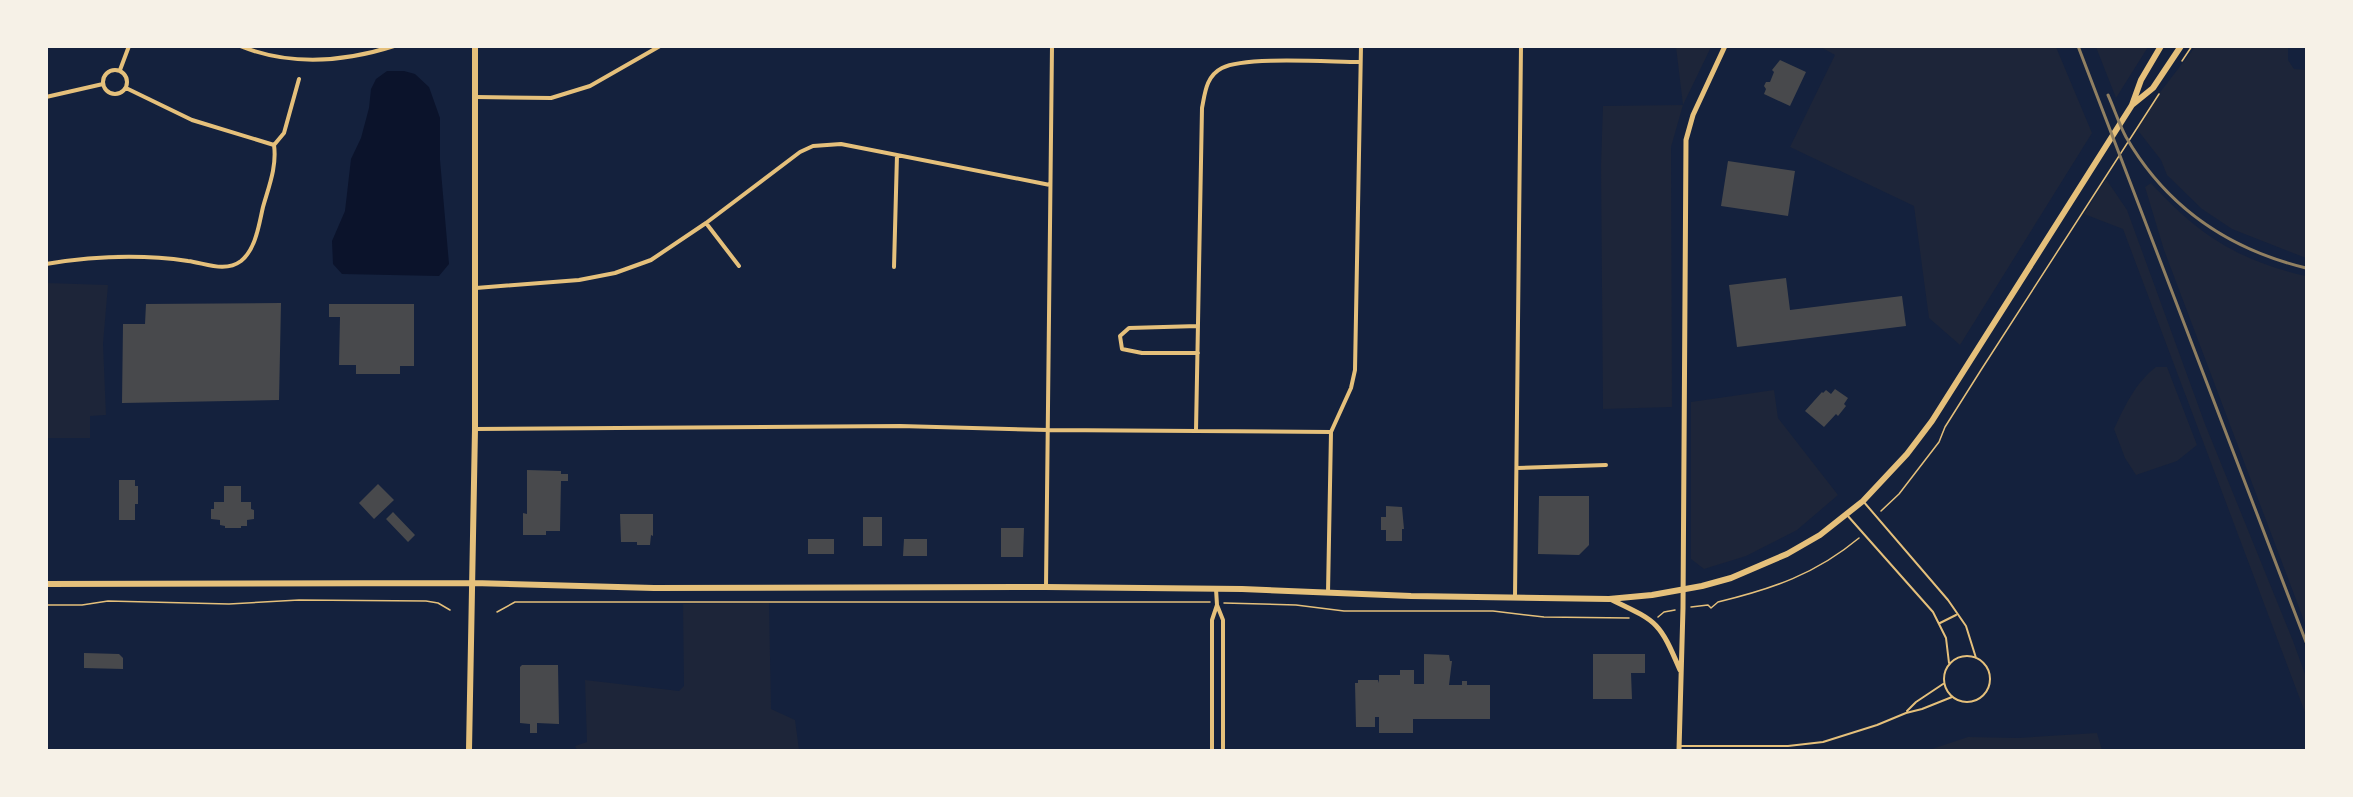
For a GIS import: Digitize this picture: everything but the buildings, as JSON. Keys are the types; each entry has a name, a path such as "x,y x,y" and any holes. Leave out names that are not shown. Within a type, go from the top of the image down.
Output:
{"main road":[{"path":"470,750 476,288 474,46"},
{"path":"46,584 473,583 654,588 1216,588 1328,593 1609,599 1683,590 1731,578 1759,568 1820,535 1863,501 1907,454 1932,421 2099,159 2132,105 2141,81 2161,46"},
{"path":"2132,105 2153,88 2181,46"}],"street":[{"path":"120,70 129,46"},
{"path":"240,46 272,56 318,60 352,57 394,46"},
{"path":"475,97 551,98 590,86 660,46"},
{"path":"1046,587 1052,46"},
{"path":"1328,593 1331,432 1351,388 1355,370 1361,46"},
{"path":"1515,597 1521,46"},
{"path":"1679,748 1683,608 1686,140 1693,115 1725,46"},
{"path":"1196,431 1202,108 1207,82 1220,68 1241,62 1360,62"},
{"path":"104,84 106,74 113,70 120,70 126,76 126,88"},
{"path":"46,264 82,258 142,256 190,261 217,267 229,267 240,261 249,252 255,238 276,159 274,145 284,133 299,79"},
{"path":"104,84 112,93 120,93 126,88"},
{"path":"46,97 104,84"},
{"path":"126,88 192,120 274,145"},
{"path":"476,288 579,280 615,273 651,260 706,223 800,152 813,146 841,144 1050,185"},
{"path":"894,267 897,155"},
{"path":"706,223 739,266"},
{"path":"1198,326 1129,328 1120,336 1122,349 1142,353 1198,353"},
{"path":"475,429 900,426 1048,430 1331,432"},
{"path":"1517,468 1606,465"},
{"path":"1216,588 1217,605 1222,620 1223,750"},
{"path":"1609,599 1654,621 1664,632 1682,673"},
{"path":"1212,750 1212,620 1217,605"},
{"path":"1212,728 1223,728"}],"lane":[{"path":"1863,501 1948,600 1966,626 1976,658"},
{"path":"1847,515 1919,594 1940,623 1946,638 1950,663"},
{"path":"1940,623 1957,614"},
{"path":"1962,656 1976,658 1986,666 1990,675 1990,684 1980,699 1971,703 1962,703 1952,697 1943,684 1943,675 1950,663 1962,656"},
{"path":"1906,713 1916,702 1943,684"},
{"path":"1679,748 1788,746 1823,742 1868,729 1952,697"}],"path":[{"path":"1875,517 1899,494 1929,457 1981,370 2140,124"},
{"path":"1654,621 1664,612 1707,605 1711,608 1718,602 1789,581 1820,566 1848,548 1863,533"},
{"path":"46,604 82,605 108,601 229,604 299,600 426,602 438,603 450,610"},
{"path":"497,612 515,602 1208,602"},
{"path":"1222,603 1296,605 1344,611 1493,611 1544,617 1631,618"}],"shaded area":[{"path":"1819,46 2056,47 2092,133 1960,345 1929,318 1914,206 1790,147 1835,55"},
{"path":"1676,47 1711,47 1683,105"},
{"path":"2096,47 2148,47 2116,98"},
{"path":"2195,47 2288,47 2288,60 2294,69 2306,70 2306,258 2232,229 2202,209 2167,175 2161,160 2136,128 2154,100"},
{"path":"387,71 404,71 415,74 429,87 440,118 440,160 449,264 439,276 342,274 333,264 332,241 345,211 351,159 361,138 369,108 371,89 376,79"},
{"path":"1683,105 1671,147 1672,407 1603,409 1601,165 1603,106"},
{"path":"2106,179 2127,210 2205,424 2293,641 2306,677 2306,715 2123,229 2084,214"},
{"path":"2151,183 2185,217 2221,243 2260,262 2306,276 2306,626 2164,250 2145,187"},
{"path":"47,283 108,285 103,344 106,415 90,416 90,438 47,438"},
{"path":"2156,367 2167,367 2197,445 2177,461 2136,475 2125,458 2114,429 2136,388"},
{"path":"1774,390 1778,418 1838,495 1797,530 1746,556 1704,569 1691,559 1691,402"},
{"path":"769,603 771,709 795,720 799,750 577,750 575,746 587,742 585,680 679,691 684,686 683,604"},
{"path":"2097,733 2102,750 1932,750 1968,737 2018,738"}],"railway":[{"path":"2078,46 2306,642"},
{"path":"2108,95 2126,137 2142,162 2180,205 2226,237 2278,260 2306,268"}]}
